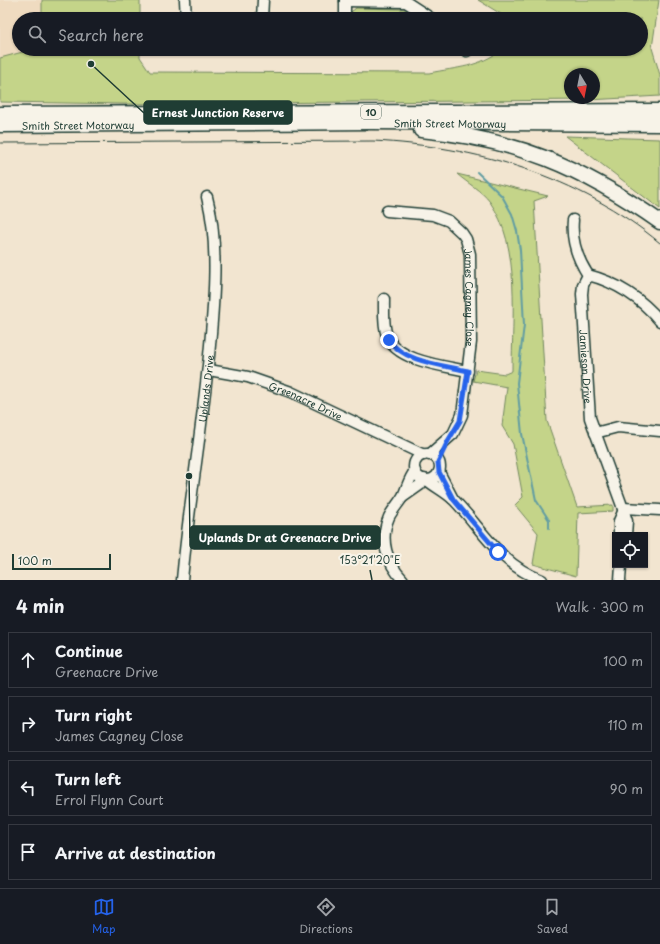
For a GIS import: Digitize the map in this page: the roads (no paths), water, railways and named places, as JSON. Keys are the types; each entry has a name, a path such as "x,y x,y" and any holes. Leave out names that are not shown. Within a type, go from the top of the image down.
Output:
{"highway":[{"path":"636,111 649,104 660,104"},
{"path":"0,108 29,108 51,114"},
{"name":"Smith Street Motorway","path":"0,114 660,111"},
{"path":"371,122 391,128 446,133 485,139 537,154 585,175 622,196 660,222"},
{"name":"Smith Street Motorway","path":"0,125 371,122 660,124"}],"street":[{"path":"185,0 186,12"},
{"path":"262,0 262,12"},
{"path":"345,12 345,0 406,2 421,12"},
{"name":"Uplands Drive","path":"182,580 209,370 213,318 214,272 212,220 207,198"},
{"name":"James Cagney Close","path":"387,211 441,217 456,226 466,239 471,261 471,342 468,371 460,421 448,441 439,467"},
{"path":"573,220 574,247 580,263 588,275 606,281 628,293 660,321"},
{"name":"Jamieson Drive","path":"588,275 583,285 582,294 589,412 595,433 627,521 626,532"},
{"path":"384,299 386,334 397,350 409,357 468,371"},
{"name":"Greenacre Drive","path":"209,370 248,377 291,392 368,427 398,444 427,455"},
{"path":"595,433 618,427 660,430"},
{"name":"James Cagney Close","path":"427,455 448,441"},
{"name":"Greenacre Drive","path":"398,444 415,467"},
{"path":"403,580 396,572 388,557 384,534 389,517 403,497 415,467 427,455 439,467 453,499"},
{"path":"415,467 418,476 453,499 498,552 517,568 542,580"},
{"path":"403,497 425,480 434,478 439,467"},
{"path":"619,532 619,521 623,510 660,510"},
{"path":"620,580 621,568"}],"waterway":[{"path":"477,172 502,196 512,214 517,231 520,250 524,325 517,383 522,434 536,500 549,520 549,528"}],"tram line":[{"path":"0,143 373,141 412,144 488,158 525,169 561,183 595,200 629,220 660,243"}],"place":[{"name":"Ernest Junction Reserve","path":"91,64"},
{"name":"Uplands Dr at Greenacre Drive","path":"189,476"}]}
